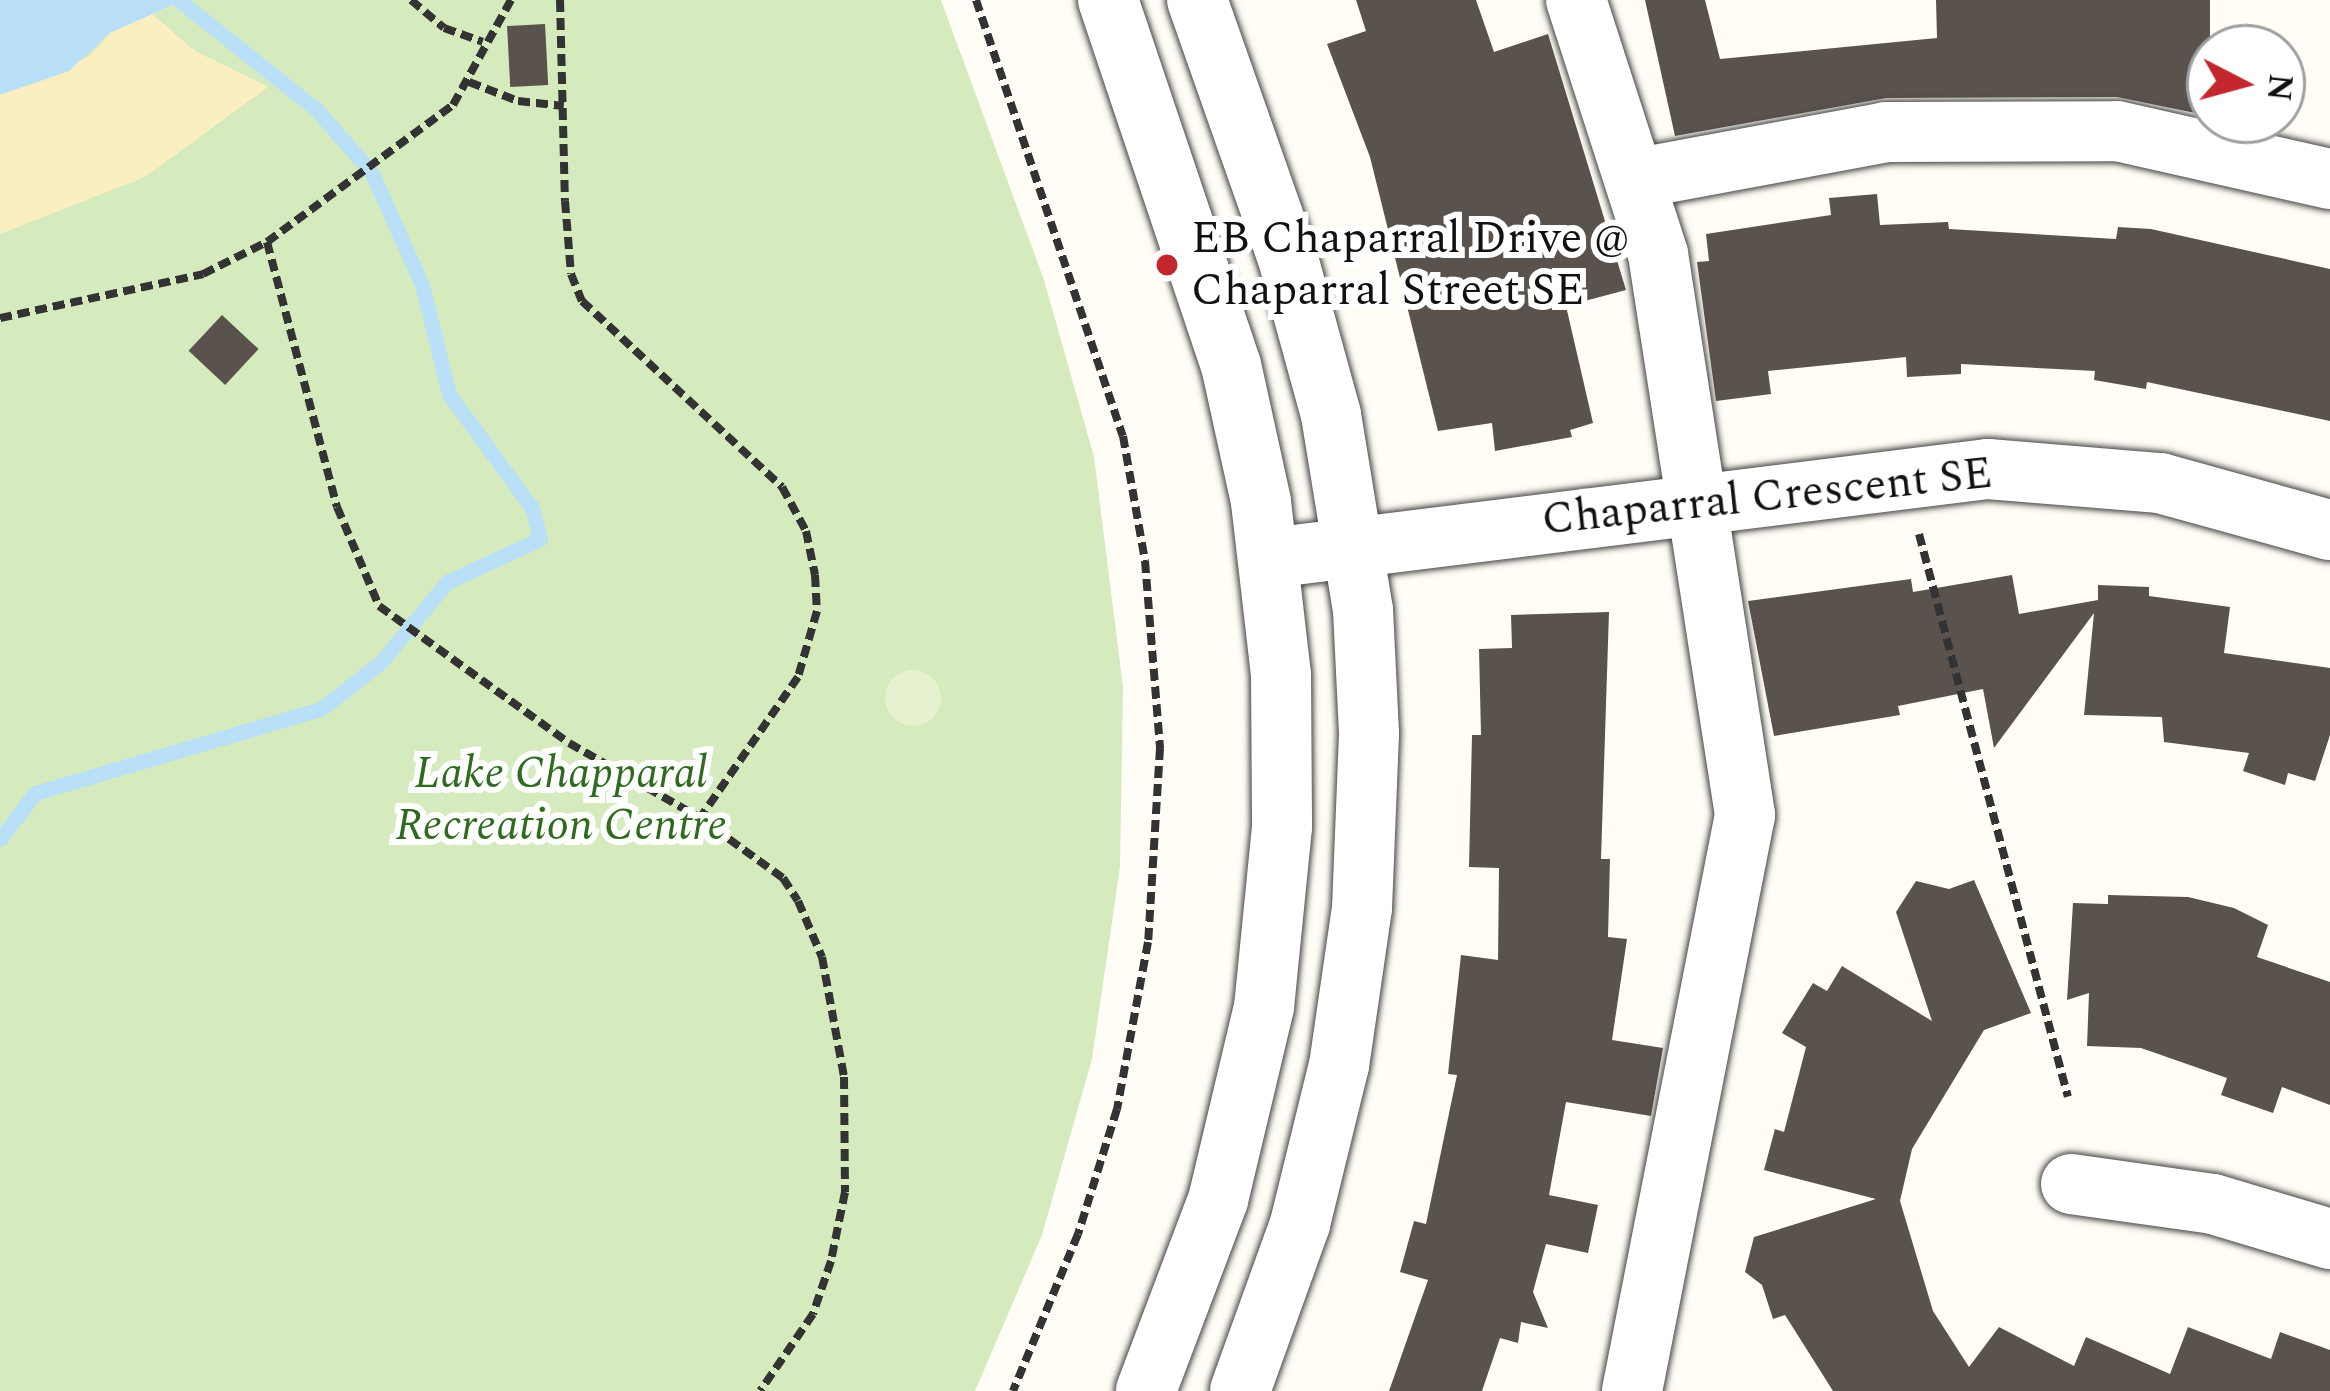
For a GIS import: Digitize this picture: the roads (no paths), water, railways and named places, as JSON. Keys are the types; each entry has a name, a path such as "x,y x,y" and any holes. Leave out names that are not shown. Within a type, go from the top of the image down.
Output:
{"street":[{"path":"1108,0 1222,331 1270,559 1283,776 1267,988 1218,1200 1146,1391"},
{"path":"1197,0 1310,329 1355,547 1370,734 1356,963 1315,1172 1240,1391"},
{"path":"1576,0 1639,178 1745,815 1632,1391"},
{"path":"1639,178 1886,132 2116,131 2330,179"},
{"name":"Chaparral Crescent SE","path":"1270,559 1914,474 2044,470 2160,483 2330,530"},
{"path":"2071,1184 2213,1204 2330,1239"}],"water":[{"path":"0,0 184,0 110,33 69,71 0,95"}],"waterway":[{"path":"0,839 35,793 321,709 381,662 447,582 540,539 532,508 449,394 422,285 372,173 317,110 181,2"}],"place":[{"name":"EB Chaparral Drive @ Chaparral Street SE","path":"1167,265"}],"park label":[{"name":"Lake Chapparal Recreation Centre","path":"561,800"}]}
